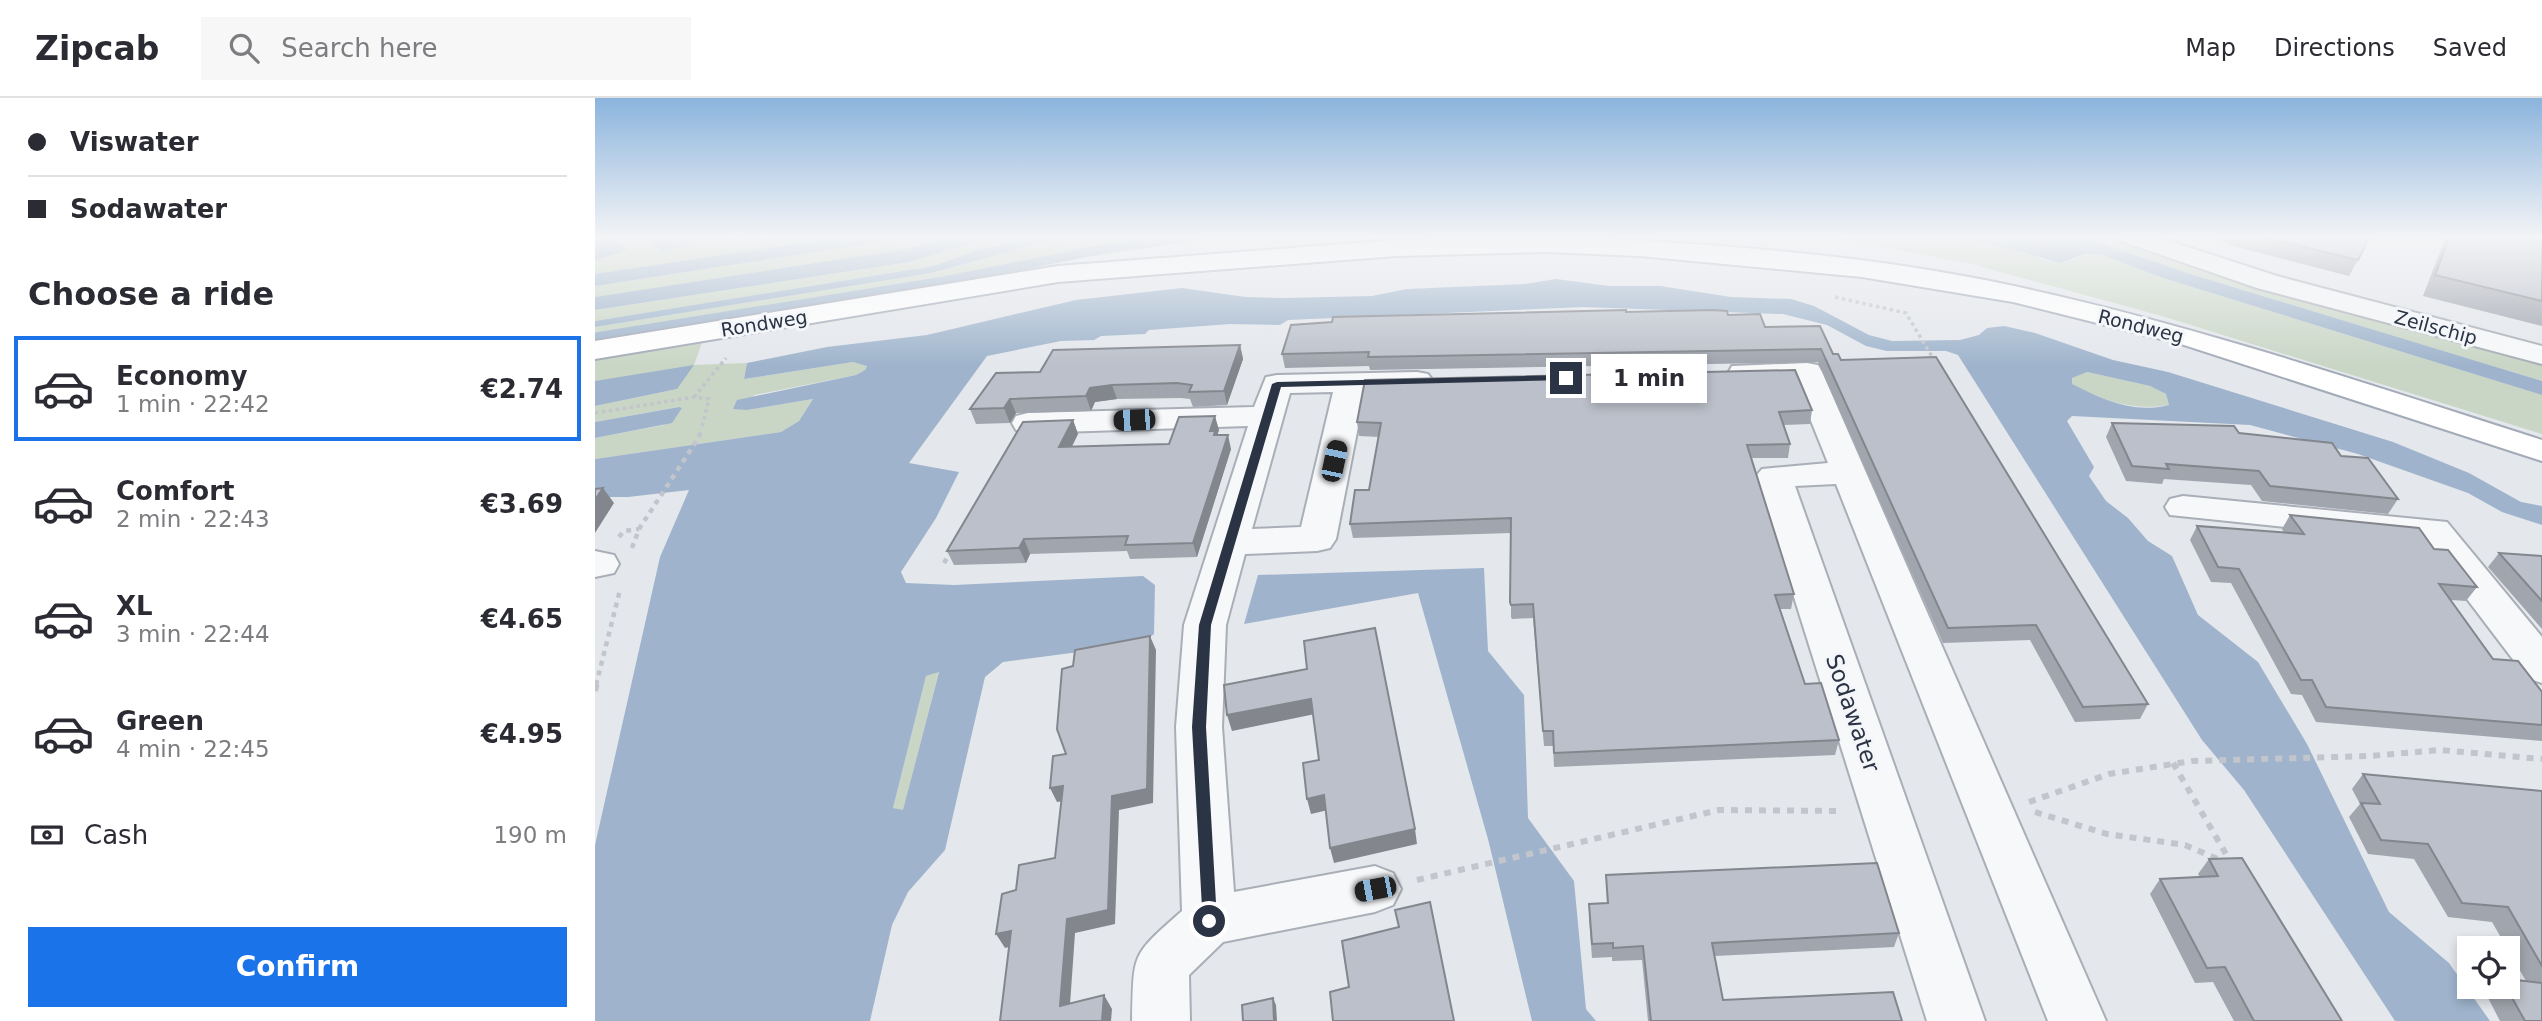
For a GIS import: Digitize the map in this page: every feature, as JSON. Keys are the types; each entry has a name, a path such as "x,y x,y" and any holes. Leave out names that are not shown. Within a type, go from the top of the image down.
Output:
{"main road":[{"name":"Rondweg","path":"595,351 1027,279"},
{"name":"Rondweg","path":"1923,279 2013,294 2191,338 2542,451"},
{"name":"Rondweg","path":"2005,279 2220,335 2542,437"}],"street":[{"name":"Zeilschip","path":"2258,279 2542,355"},
{"path":"1711,374 1807,372 1849,473 2003,807 2077,1021"},
{"path":"1028,423 1272,400 1351,383 1448,381"},
{"path":"1228,542 1317,539 1351,383"},
{"path":"1209,921 1199,727 1205,625 1272,400"},
{"name":"Sodawater","path":"1849,473 1774,476 1955,1021"},
{"path":"2183,507 2434,530 2542,667"},
{"path":"1161,1021 1161,965 1209,921 1375,889"}],"path":[{"path":"1828,295 1906,313 1934,361 1921,362"},
{"path":"694,397 727,357"},
{"path":"595,413 694,397 709,399 699,438 660,498"},
{"path":"944,563 958,540"},
{"path":"2003,807 2095,775 2173,763 2330,754 2362,756 2426,750 2542,759"},
{"path":"2003,807 2107,834 2185,845 2232,865 2173,763"},
{"path":"1465,869 1562,844 1633,832 1719,810 1778,808 1887,813"}],"green space":[{"path":"640,279 711,279 595,297 595,286"},
{"path":"797,279 853,279 595,321 595,310"},
{"path":"893,279 977,279 595,344 595,327"},
{"path":"2026,279 2166,279 2542,395 2542,434 2162,316"},
{"path":"2207,279 2261,279 2542,359 2542,381"},
{"path":"704,337 694,365 747,363 744,379 853,362 867,365 865,370 856,375 754,395 747,410 813,399 799,421 781,432 595,459 595,438 664,425 678,407 595,422 595,406 677,389 595,381 595,356"},
{"path":"2087,372 2150,386 2166,394 2169,405 2142,407 2119,403 2071,384 2071,377"},
{"path":"939,671 903,811 893,808 926,676"}],"water":[{"path":"595,279 640,279 595,286"},
{"path":"711,279 797,279 595,310 595,297"},
{"path":"853,279 893,279 595,327 595,321"},
{"path":"1557,279 1609,286 1660,286 1731,297 1791,299 1814,306 1869,335 1892,341 1960,340 1979,335 1987,328 2004,326 2035,333 2113,360 2168,372 2393,442 2469,473 2521,502 2542,506 2542,525 2502,512 2468,493 2358,454 2250,425 2072,416 2067,421 2094,467 2089,476 2106,501 2128,518 2148,541 2172,556 2198,615 2258,662 2307,744 2389,912 2449,963 2457,974 2457,999 2474,999 2490,1021 2395,1021 2244,790 2202,740 1958,355 1946,351 1887,351 1866,346 1827,325 1783,314 1583,307 1288,320 1280,325 1230,324 1149,330 1145,334 1061,341 987,356 909,463 959,472 936,518 901,572 906,583 954,585 1143,576 1155,585 1154,634 1140,644 1003,662 985,677 945,850 908,892 892,925 870,1021 595,1021 595,845 660,557 689,490 628,497 595,497 595,459 781,432 799,421 813,399 747,410 733,409 737,400 856,375 867,366 853,362 744,379 747,363 827,347 927,335 1076,300 1182,288 1245,297 1372,296 1407,289 1525,284","holes":["2087,372 2150,386 2166,394 2169,405 2131,407 2107,400 2072,384 2072,378","939,672 903,810 893,808 926,676"]},
{"path":"2166,279 2207,279 2542,381 2542,395"},
{"path":"694,365 677,389 595,406 595,381"},
{"path":"682,408 672,423 595,438 595,422"},
{"path":"1484,568 1488,651 1524,695 1528,818 1574,881 1586,1009 1596,1021 1532,1021 1488,839 1418,593 1244,624 1258,575"}],"building":[{"path":"2452,279 2542,279 2542,301"},
{"path":"1626,310 1727,311 1728,315 1760,314 1765,327 1820,326 1833,354 1838,354 1841,360 1936,357 2148,704 2083,707 2036,625 1948,628 1821,349 1368,357 1369,352 1282,354 1291,325 1332,322 1333,317"},
{"path":"1240,345 1224,391 1189,392 1192,385 1177,383 1112,385 1090,388 1086,396 1010,399 1004,408 970,409 996,373 1040,372 1053,350"},
{"path":"1795,370 1812,410 1779,412 1790,444 1747,445 1794,594 1775,595 1805,684 1821,683 1839,740 1554,753 1553,731 1543,731 1533,604 1511,605 1510,602 1511,518 1350,524 1355,490 1369,490 1381,423 1357,422 1365,380"},
{"path":"1215,416 1210,431 1215,431 1214,435 1228,435 1193,543 1125,545 1128,536 1024,539 1019,548 947,551 1023,422 1073,420 1059,447 1169,444 1179,417"},
{"path":"2112,423 2234,426 2239,433 2332,443 2341,456 2368,458 2398,499 2270,486 2259,471 2166,464 2169,469 2132,466"},
{"path":"603,488 595,500 595,489"},
{"path":"2290,515 2419,528 2434,549 2448,550 2477,587 2439,584 2493,659 2518,661 2542,692 2542,725 2326,707 2312,680 2301,680 2239,569 2218,567 2197,526 2304,534"},
{"path":"2499,553 2542,556 2542,601"},
{"path":"1375,628 1415,829 1330,848 1324,795 1307,799 1303,763 1319,760 1311,699 1227,715 1224,685 1307,669 1304,641"},
{"path":"1150,636 1147,789 1112,796 1108,910 1067,919 1060,1006 1104,995 1102,1021 1000,1021 1011,931 996,934 1002,894 1016,890 1019,865 1055,858 1063,786 1050,788 1053,756 1066,754 1057,729 1062,669 1073,666 1075,650"},
{"path":"2363,774 2542,791 2542,966 2508,907 2462,903 2428,844 2381,840 2361,803 2380,804"},
{"path":"2242,858 2342,1021 2254,1021 2225,967 2207,968 2160,879 2218,876 2209,859"},
{"path":"1877,863 1899,933 1712,943 1723,1000 1893,992 1902,1021 1651,1021 1643,946 1613,948 1613,943 1592,944 1589,904 1608,903 1606,875"},
{"path":"1430,902 1454,1021 1333,1021 1330,992 1349,987 1342,941 1399,927 1395,910"},
{"path":"2520,980 2542,983 2542,1021 2525,1021 2513,999 2520,999"},
{"path":"1273,998 1274,1021 1243,1021 1242,1005"}],"waterway":[{"path":"595,337 954,279"}],"route":[{"path":"1209,921 1199,727 1205,625 1277,384 1566,378"}]}
